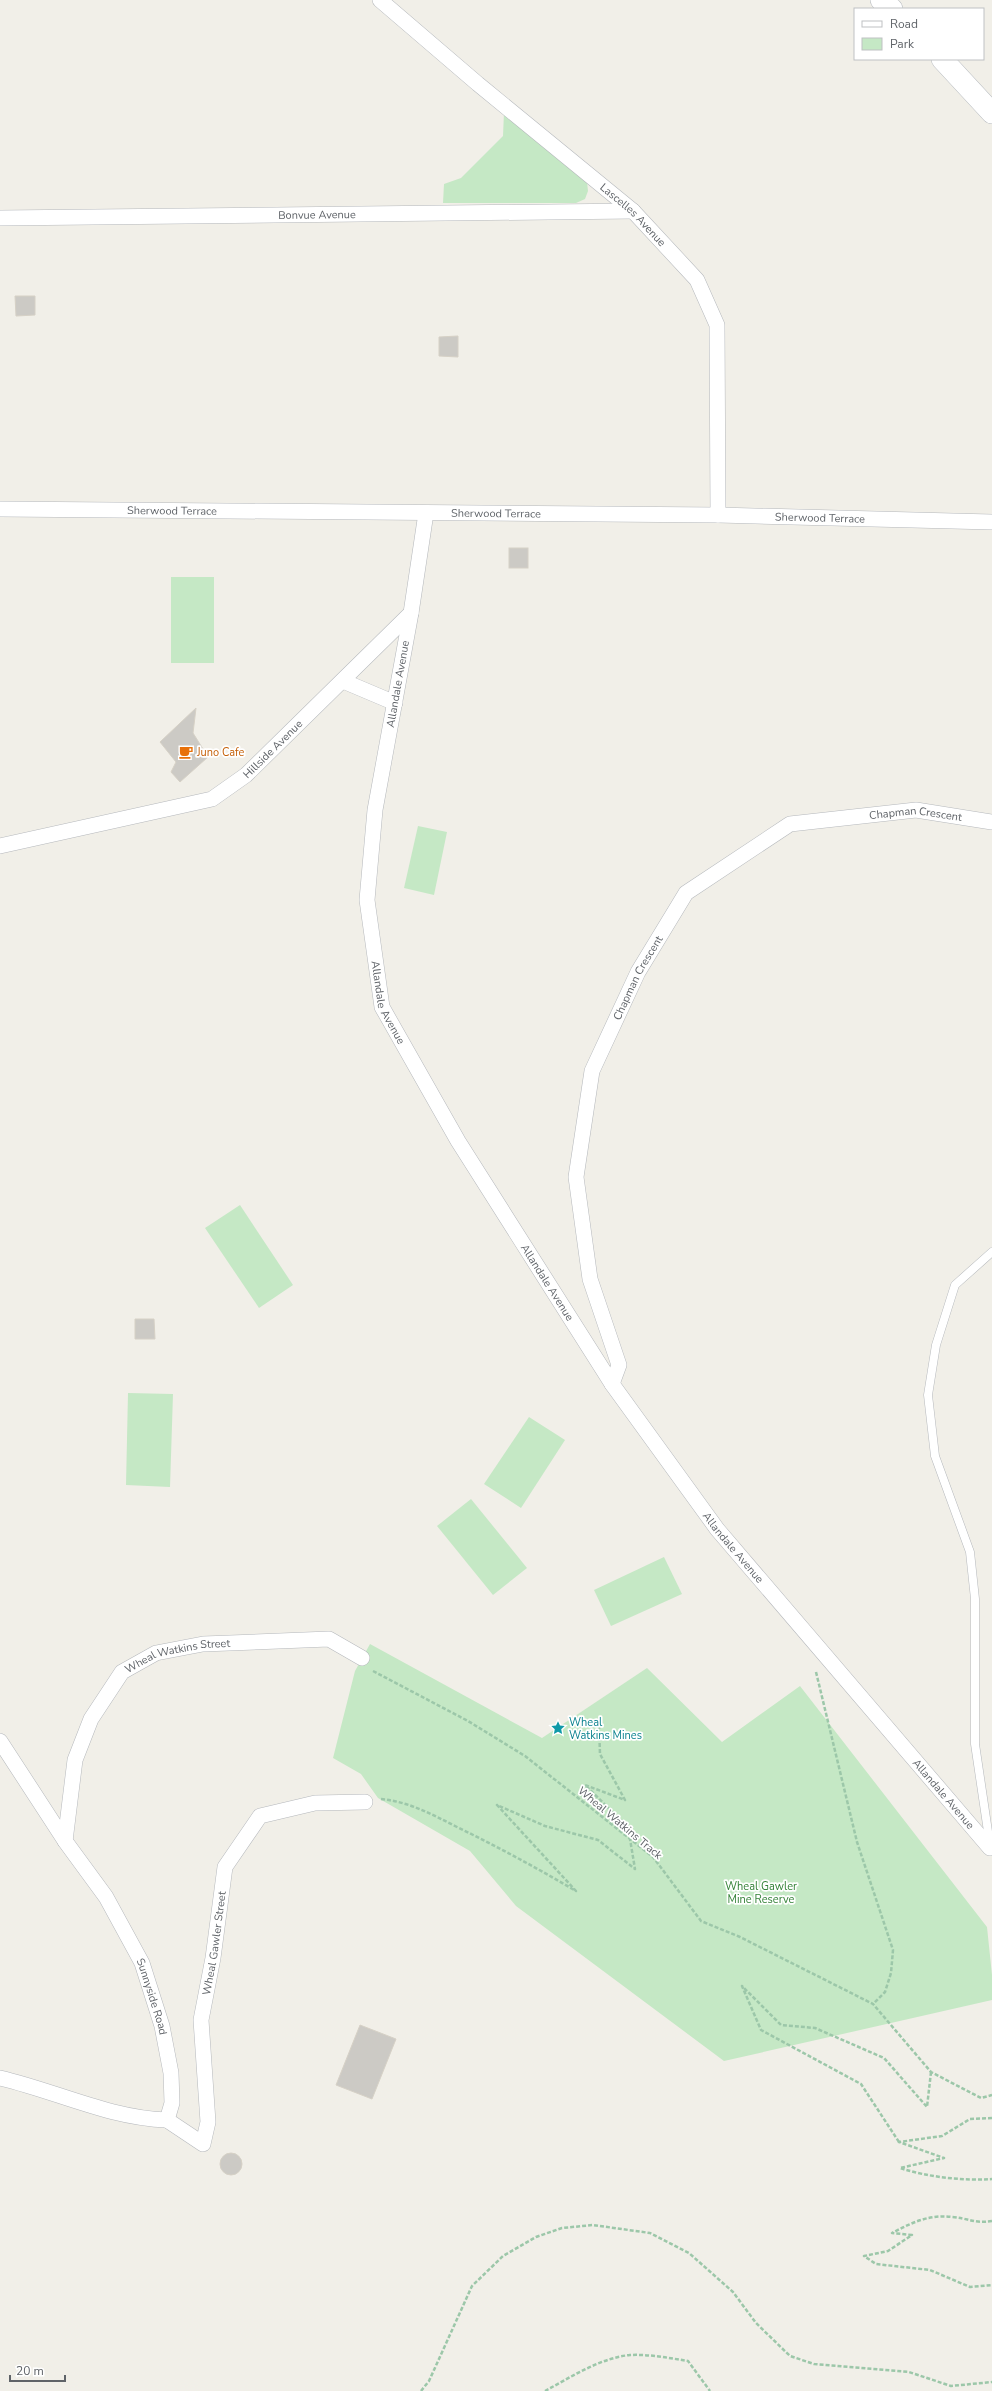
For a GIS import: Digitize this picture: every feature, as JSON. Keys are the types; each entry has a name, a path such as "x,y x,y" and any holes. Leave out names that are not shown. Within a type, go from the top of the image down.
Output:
{"street":[{"name":"Lascelles Avenue","path":"380,0 478,84 633,211 697,280 717,324 718,515"},
{"path":"881,0 891,8"},
{"path":"890,0 896,8"},
{"path":"943,60 992,113"},
{"name":"Bonvue Avenue","path":"0,218 633,211"},
{"name":"Sherwood Terrace","path":"0,509 718,515 992,522"},
{"path":"411,613 426,513"},
{"name":"Hillside Avenue","path":"0,846 212,799 246,775 411,613"},
{"name":"Allandale Avenue","path":"411,613 375,810 367,900 382,1007 458,1141 612,1384 717,1529 990,1848"},
{"path":"343,681 395,703"},
{"name":"Chapman Crescent","path":"612,1384 620,1365 590,1278 576,1177 592,1071 638,972 686,894 790,824 916,810 992,822"},
{"name":"Wheal Watkins Street","path":"65,1841 75,1760 91,1719 122,1672 156,1653 203,1644 329,1639 362,1658"},
{"name":"Sunnyside Road","path":"0,1741 65,1841 106,1897 142,1963 162,2026 171,2073 172,2103 167,2120"},
{"name":"Wheal Gawler Street","path":"167,2120 203,2144 208,2122 201,2020 216,1939 225,1867 260,1816 315,1803 365,1802"},
{"path":"0,2078 37,2087 96,2107 142,2119 167,2120"}],"lane":[{"path":"990,1848 975,1744 975,1599 970,1552 935,1456 928,1396 936,1345 955,1285 992,1252"}],"path":[{"name":"Wheal Watkins Track","path":"362,1658 376,1674 414,1691 525,1756 653,1857 701,1921 740,1937 872,2004 931,2072 981,2098 992,2095"},
{"path":"814,1667 819,1680 835,1758 857,1842 893,1950 891,1973 885,1992 872,2004"},
{"path":"365,1802 378,1798 402,1801 502,1849 576,1891 497,1804 545,1826 598,1840 635,1869 630,1839 634,1833 585,1785 625,1800 600,1754 599,1725"},
{"path":"931,2072 927,2107 884,2058 815,2028 781,2025 742,1986 761,2030 861,2084 899,2142 944,2158 900,2168 918,2174 972,2180 992,2179"},
{"path":"899,2142 942,2136 970,2120 992,2118"},
{"path":"992,2221 979,2223 951,2216 920,2218 892,2233 912,2235 888,2251 864,2256 876,2264 930,2270 970,2287 992,2285"},
{"path":"421,2391 429,2381 472,2286 503,2256 536,2237 562,2228 593,2225 650,2233 689,2253 733,2292 756,2323 790,2356 814,2364 909,2372 951,2386 992,2382"},
{"path":"545,2391 593,2366 629,2355 661,2356 688,2361 710,2391"}],"green space":[{"path":"504,112 587,182 588,191 585,199 576,203 443,203 444,184 461,178 503,136"},
{"path":"171,577 214,577 214,663 171,663"},
{"path":"418,826 447,832 434,895 404,888"},
{"path":"240,1205 293,1285 259,1308 205,1228"},
{"path":"128,1393 173,1394 170,1487 126,1485"},
{"path":"529,1417 565,1440 521,1508 484,1484"},
{"path":"471,1499 527,1568 493,1595 437,1526"},
{"path":"664,1557 682,1594 611,1626 594,1590"},
{"name":"Wheal Gawler Mine Reserve","path":"370,1644 542,1738 647,1668 722,1742 800,1686 987,1927 992,1975 992,2000 724,2061 516,1906 470,1851 378,1798 361,1774 333,1758 355,1671"}],"building":[{"path":"15,296 35,296 35,315 16,316"},
{"path":"458,336 458,357 439,356 439,337"},
{"path":"509,548 528,548 528,568 509,568"},
{"name":"Juno Cafe","path":"196,708 193,733 208,757 180,782 171,772 176,762 160,742"},
{"path":"135,1319 154,1319 155,1339 135,1339"},
{"path":"360,2025 396,2039 372,2099 336,2085"},
{"path":"231,2153 239,2156 242,2164 239,2172 231,2175 223,2172 220,2164 223,2156"}],"place":[{"name":"Juno Cafe","path":"186,752"},
{"name":"Wheal Watkins Mines","path":"558,1728"}]}
